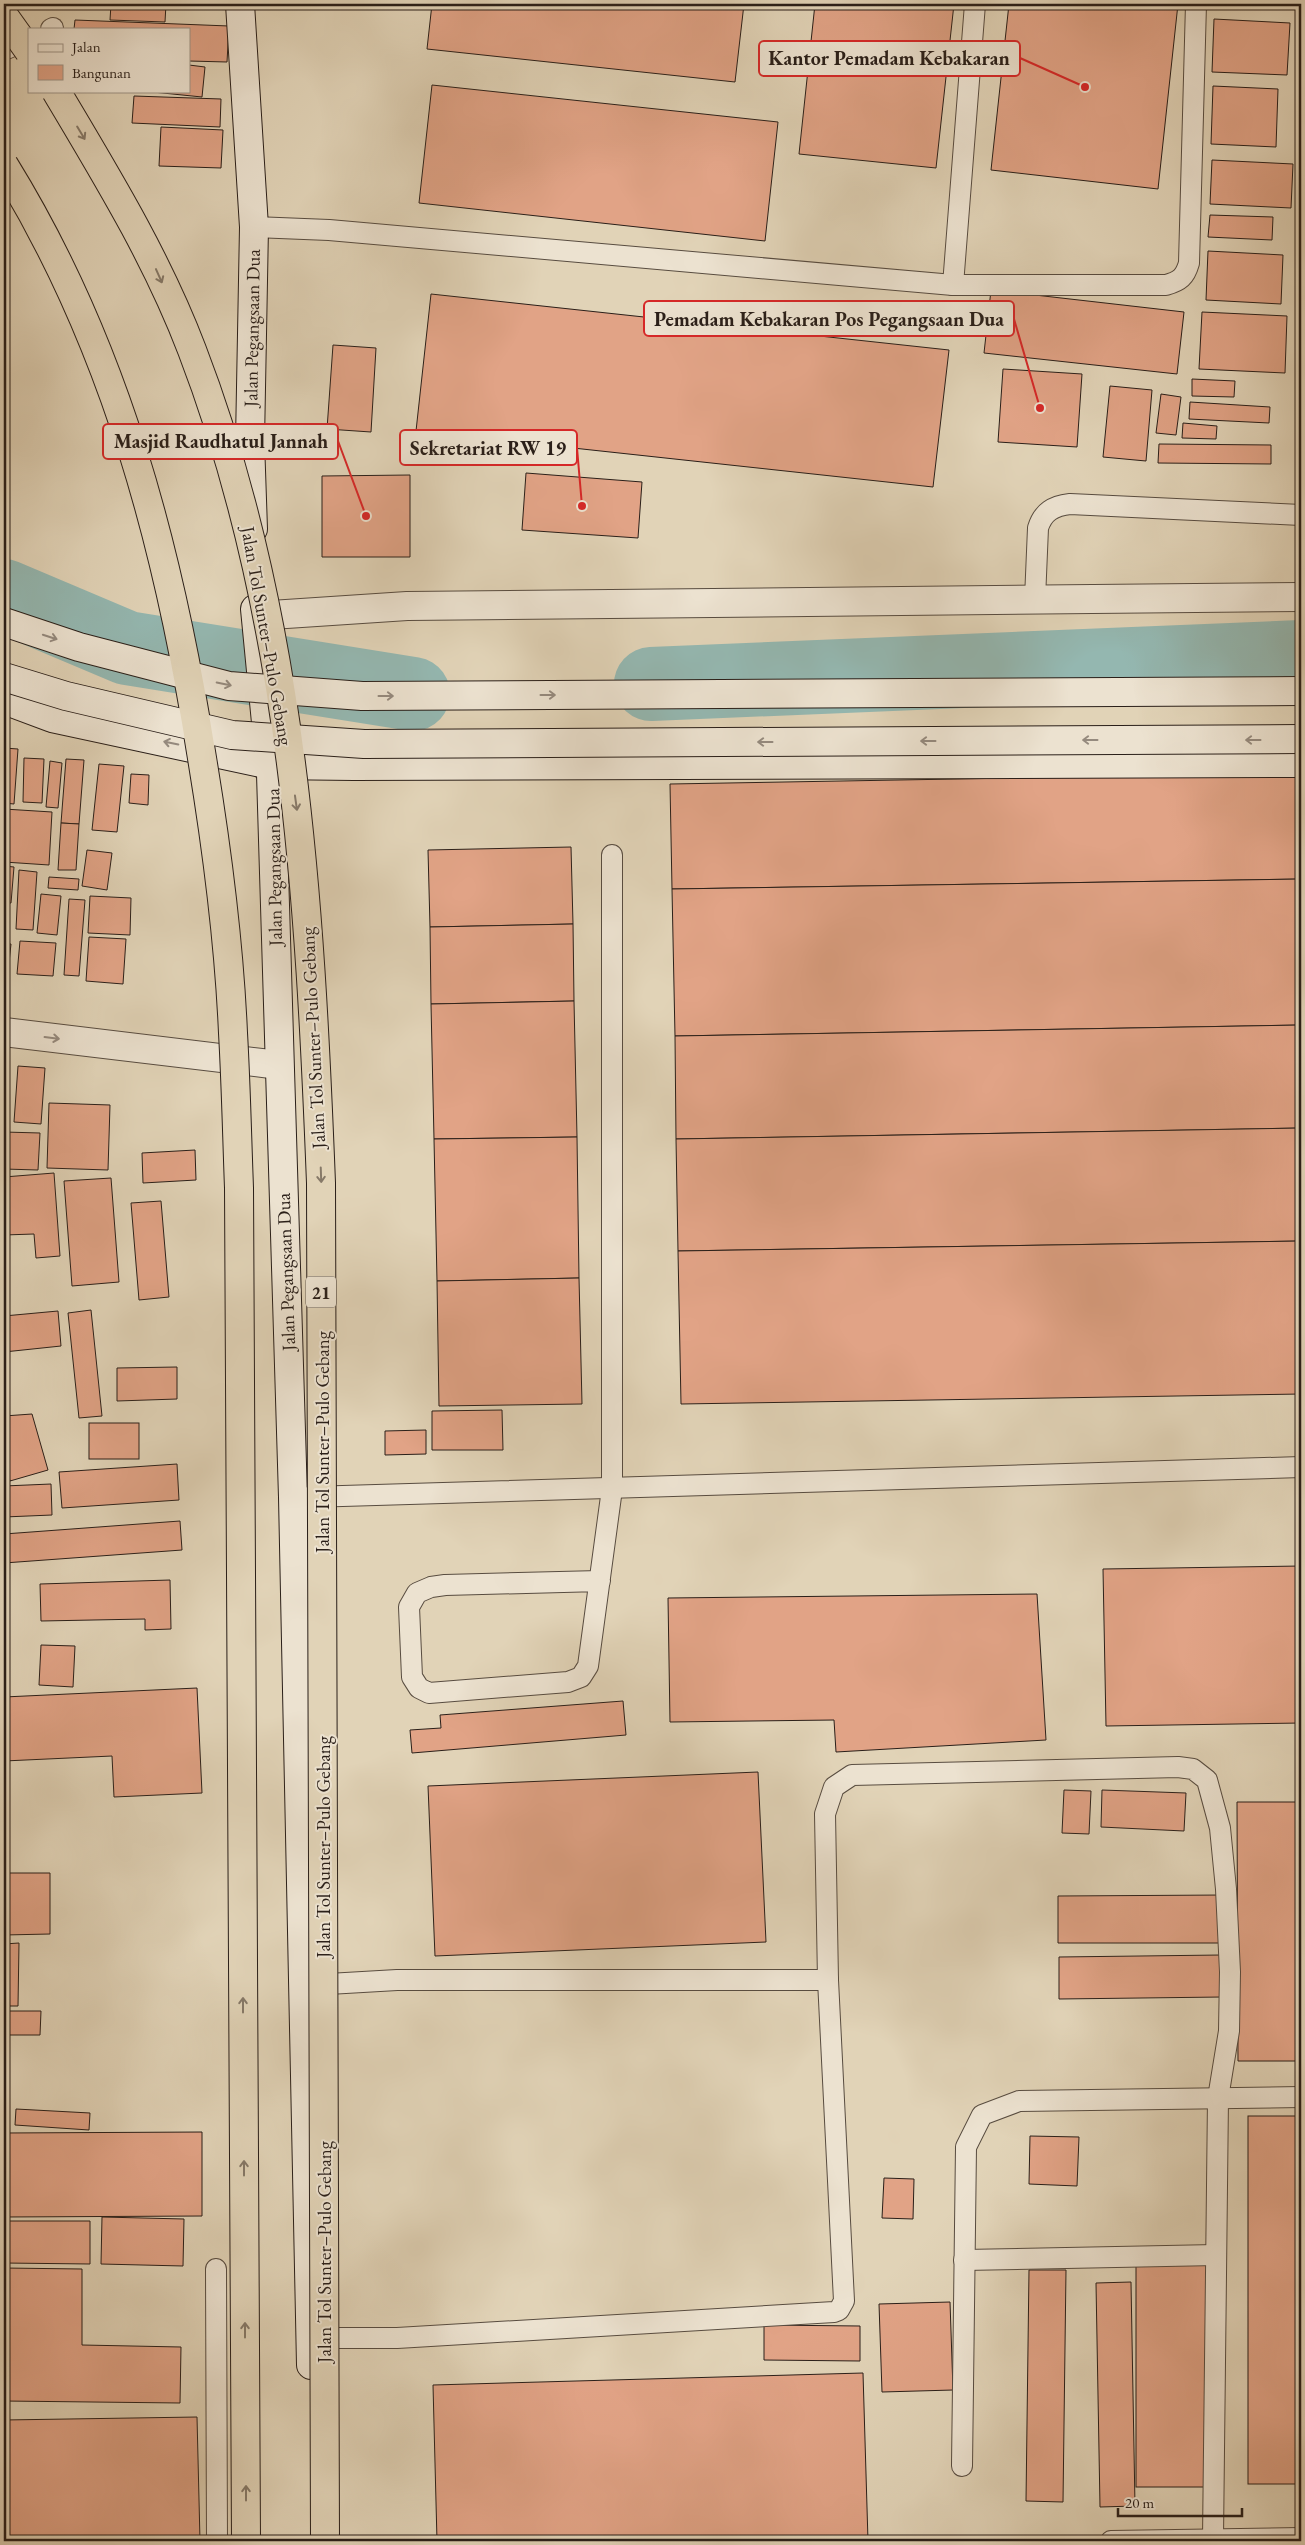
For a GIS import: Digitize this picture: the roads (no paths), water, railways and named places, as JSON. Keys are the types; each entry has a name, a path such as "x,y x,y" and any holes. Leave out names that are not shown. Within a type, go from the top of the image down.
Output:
{"highway":[{"path":"4,16 28,50"},
{"name":"Jalan Tol Sunter–Pulo Gebang","path":"57,92 129,214 155,267 191,348 224,441 259,572 283,712 299,829 316,1064 321,1183 324,2541"},
{"path":"4,165 27,202 71,292 110,384 139,467 163,552 181,633 213,824 224,925 233,1032 239,1188 246,2541"}],"main road":[{"name":"Jalan Pegangsaan Dua","path":"240,4 254,227 250,441 257,624 270,765 294,1497 315,2541"},
{"path":"257,624 407,606 1301,597"},
{"path":"4,622 79,647 229,686 362,696 1301,691"},
{"path":"4,677 66,696 232,735 364,744 1301,740"},
{"path":"4,700 52,718 270,765 1301,762"},
{"path":"4,1032 279,1065"}],"lane":[{"path":"953,285 975,4"},
{"path":"254,227 329,230 953,285 1166,285 1178,282 1185,275 1189,263 1196,4"},
{"path":"4,50 28,39"},
{"path":"1034,599 1038,528 1042,518 1059,505 1301,515"},
{"path":"600,1581 445,1585 431,1587 417,1593 409,1607 412,1677 419,1688 429,1693 568,1682 581,1677 588,1666 600,1581 612,1489 612,855"},
{"path":"294,1497 1301,1467"},
{"path":"311,2338 407,2338 834,2312 839,2310 844,2301 828,1980 825,1814 834,1787 852,1775 1178,1767 1193,1769 1207,1780 1220,1828 1226,1890 1230,1972 1229,2031 1218,2098 1213,2538"},
{"path":"304,1986 397,1980 828,1980"},
{"path":"962,2466 966,2147 982,2115 1019,2101 1301,2097"},
{"path":"964,2260 1216,2255"},
{"path":"216,2270 217,2541"},
{"path":"1111,2541 1301,2538"}],"waterway":[{"path":"4,596 127,648 413,694"},
{"path":"651,684 1301,657"}],"place":[{"name":"Kantor Pemadam Kebakaran","path":"1085,87"},
{"name":"Pemadam Kebakaran Pos Pegangsaan Dua","path":"1040,408"},
{"name":"Sekretariat RW 19","path":"582,506"},
{"name":"Masjid Raudhatul Jannah","path":"366,516"}]}
